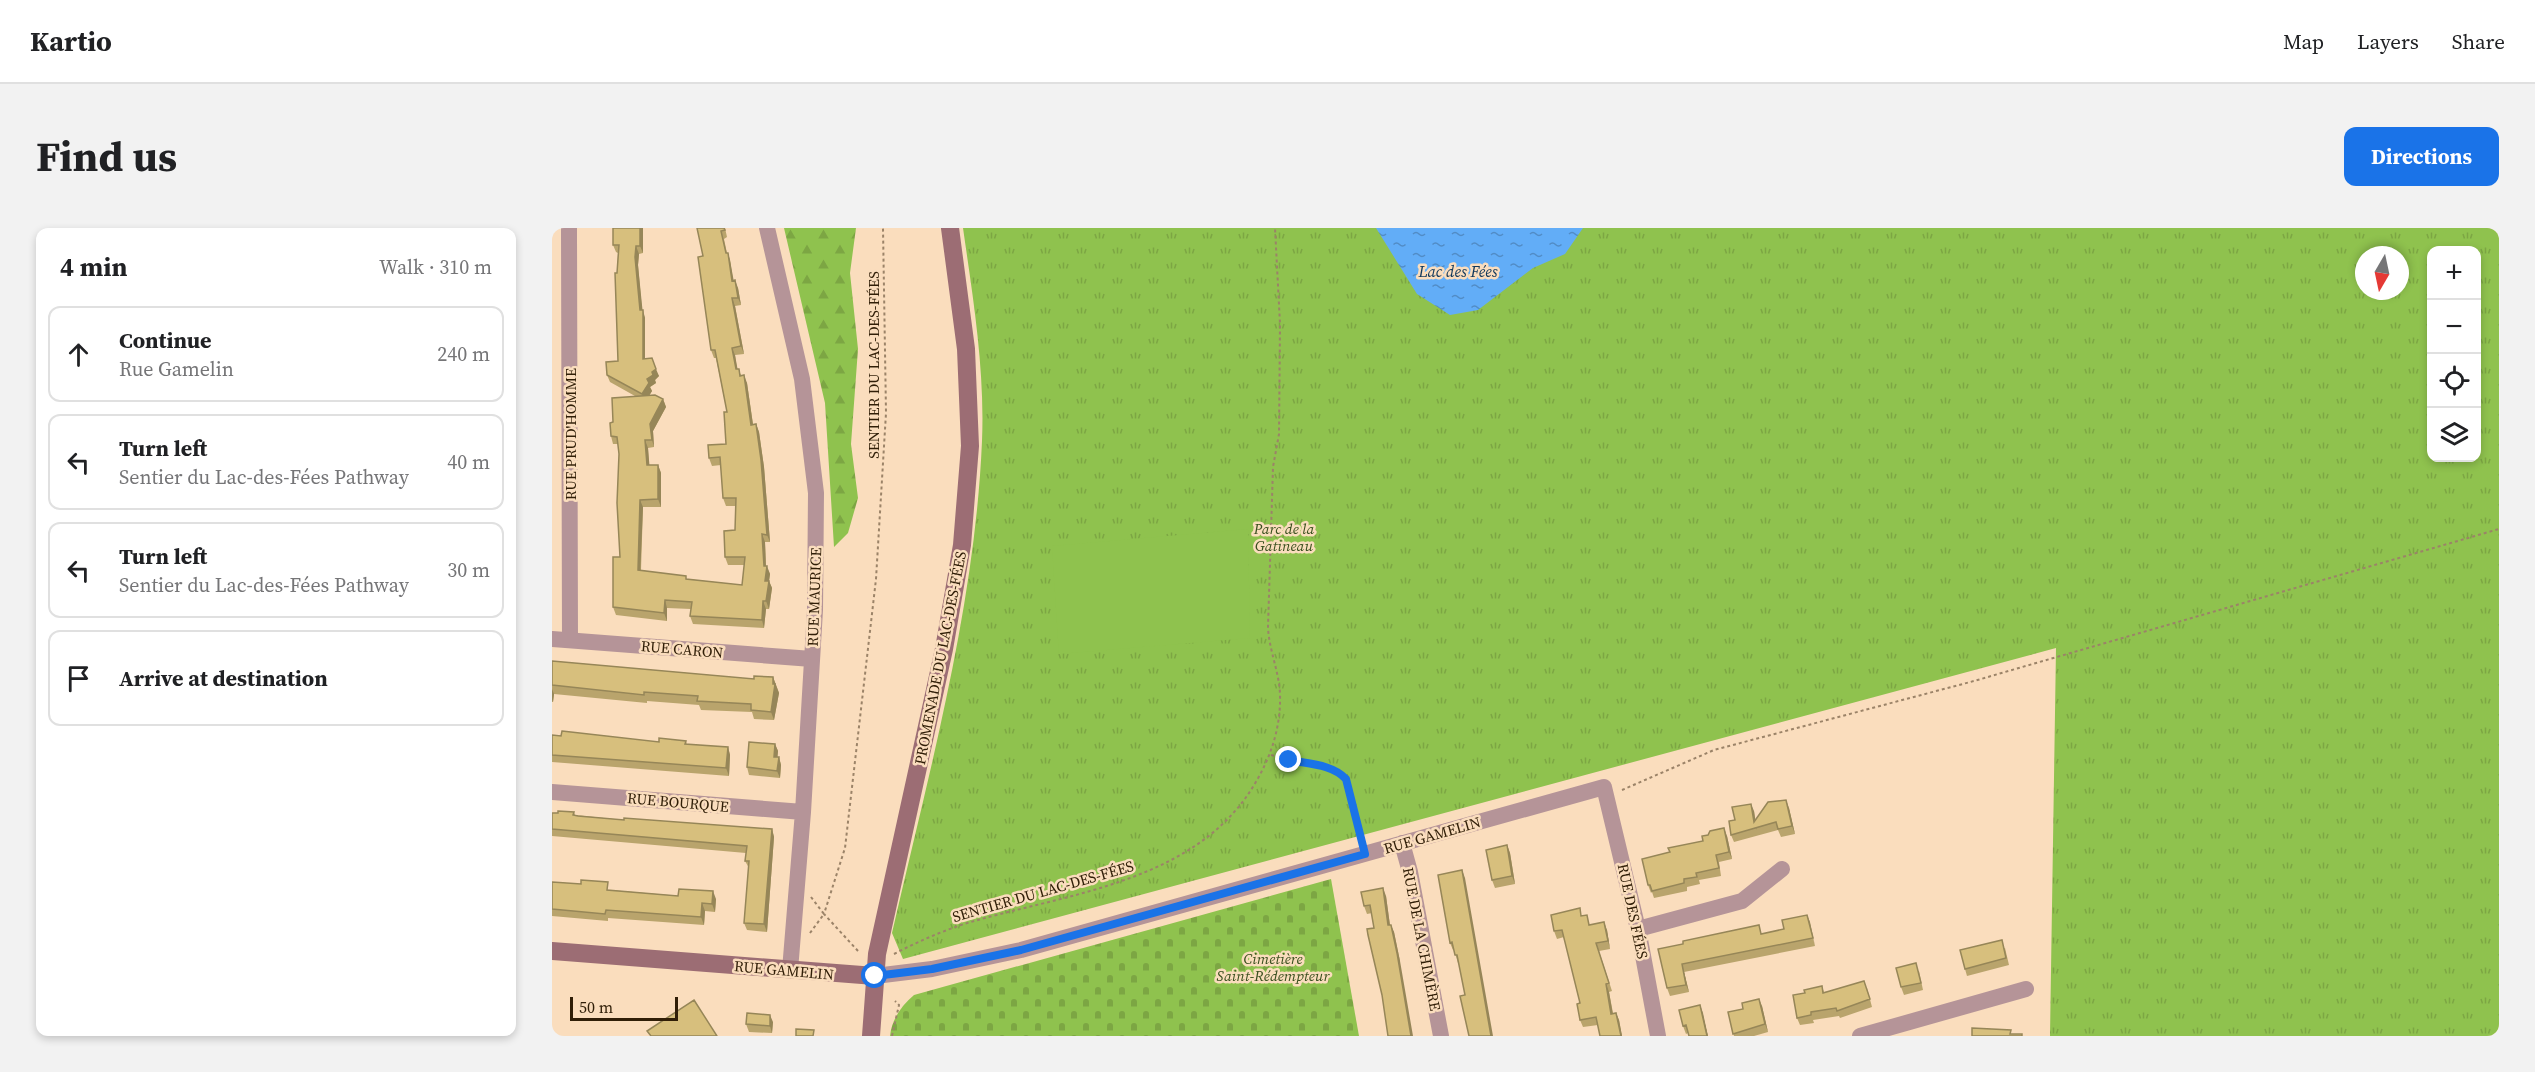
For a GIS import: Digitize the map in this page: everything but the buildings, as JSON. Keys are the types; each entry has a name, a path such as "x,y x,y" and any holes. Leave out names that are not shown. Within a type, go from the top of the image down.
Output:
{"street":[{"name":"RUE PRUD'HOMME","path":"569,228 570,640"},
{"name":"RUE MAURICE","path":"767,228 802,379 813,460 816,531 812,659 803,812 790,970"},
{"name":"PROMENADE DU LAC-DES-FÉES","path":"871,1036 877,954 944,649 962,545 969,435 966,349 950,228"},
{"name":"RUE CARON","path":"552,639 812,659"},
{"name":"RUE GAMELIN","path":"552,951 875,976 932,969 1021,950 1604,787"},
{"name":"RUE DES FÉES","path":"1604,787 1638,929 1658,1036"},
{"name":"RUE BOURQUE","path":"552,792 803,812"},
{"name":"RUE DE LA CHIMÈRE","path":"1401,843 1410,872 1441,1036"},
{"path":"1638,929 1742,901 1782,869"},
{"path":"1860,1036 2026,989"}],"path":[{"name":"SENTIER DU LAC-DES-FÉES","path":"858,951 824,914 845,848 876,579 886,413 883,228"},
{"name":"SENTIER DU LAC-DES-FÉES","path":"894,954 926,938 963,924 1119,881 1171,861 1204,840 1233,815 1252,789 1271,755 1280,693 1269,646 1268,627 1273,467 1279,434 1280,335 1275,228"},
{"path":"1604,787 1622,790 1714,750 1974,681 2499,530"},
{"path":"1271,755 1339,772 1346,779 1365,854"},
{"path":"892,1036 899,1005 896,1001"}],"green space":[{"path":"784,228 856,228 850,273 858,349 851,444 858,498 848,533 834,547 825,403"},
{"name":"Parc de la Gatineau","path":"963,228 2499,228 2499,1036 2050,1036 2056,648 903,959 892,933 948,689 970,565 978,503 982,441 982,388"},
{"path":"1248,529 1250,638 1059,654 1052,546"},
{"name":"Cimetière Saint-Rédempteur","path":"1331,879 1359,1036 890,1036 898,1013 914,995"}],"water":[{"name":"Lac des Fées","path":"1376,228 1583,228 1565,254 1533,268 1478,310 1450,315 1417,294"}],"route":[{"path":"875,976 932,969 1021,950 1365,854 1346,779 1339,772 1329,768 1289,760"}]}
